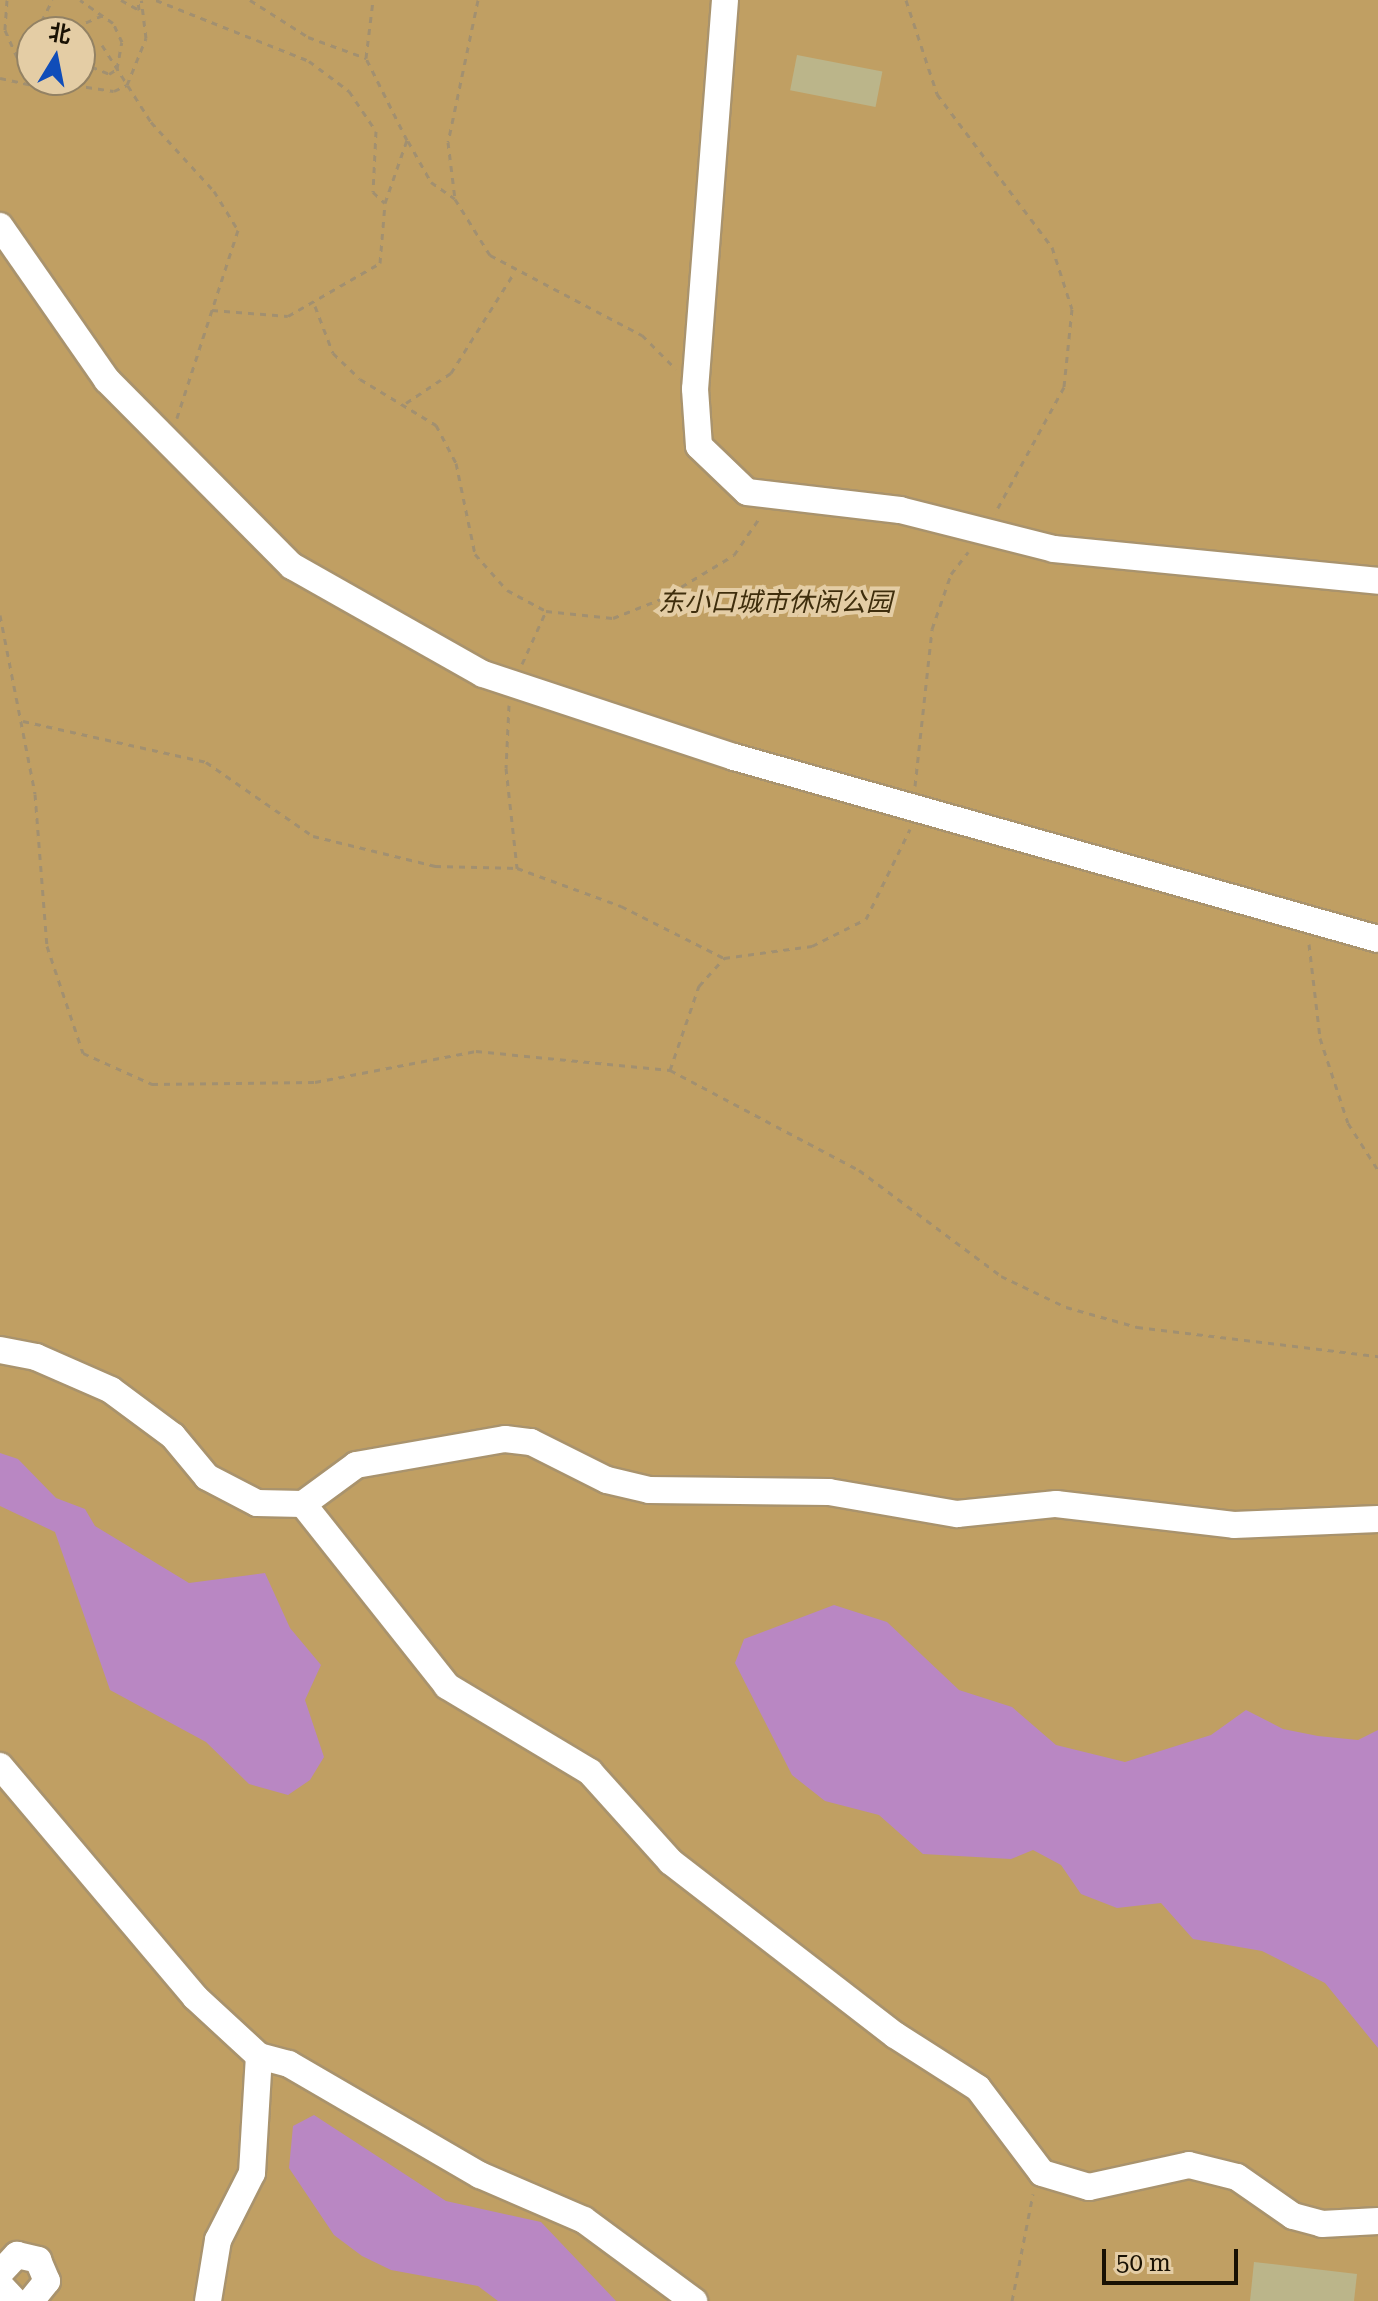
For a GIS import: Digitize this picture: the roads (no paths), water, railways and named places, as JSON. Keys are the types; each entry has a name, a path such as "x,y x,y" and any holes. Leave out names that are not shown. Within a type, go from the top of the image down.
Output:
{"street":[{"path":"725,0 695,389 699,446 747,492 900,510 1054,549 1378,581"},
{"path":"0,226 107,380 292,566 513,684 913,809 1378,939"},
{"path":"0,1350 36,1357 111,1390 173,1436 207,1477 257,1503 303,1504 356,1465 505,1439 531,1442 607,1480 649,1490 829,1492 957,1514 1056,1504 1234,1525 1378,1519"},
{"path":"303,1504 447,1686 590,1772 671,1862 895,2035 978,2088 1036,2167 1066,2184 1089,2187 1189,2165 1237,2177 1293,2216 1322,2224 1378,2221"},
{"path":"0,1766 195,1997 259,2056 289,2064 480,2175 584,2220 694,2301"},
{"path":"208,2301 218,2240 252,2173 259,2056"},
{"path":"0,2271 17,2255 38,2260 47,2281 31,2301"},
{"path":"0,2285 15,2301"}],"park label":[{"name":"东小口城市休闲公园","path":"775,603"}]}
